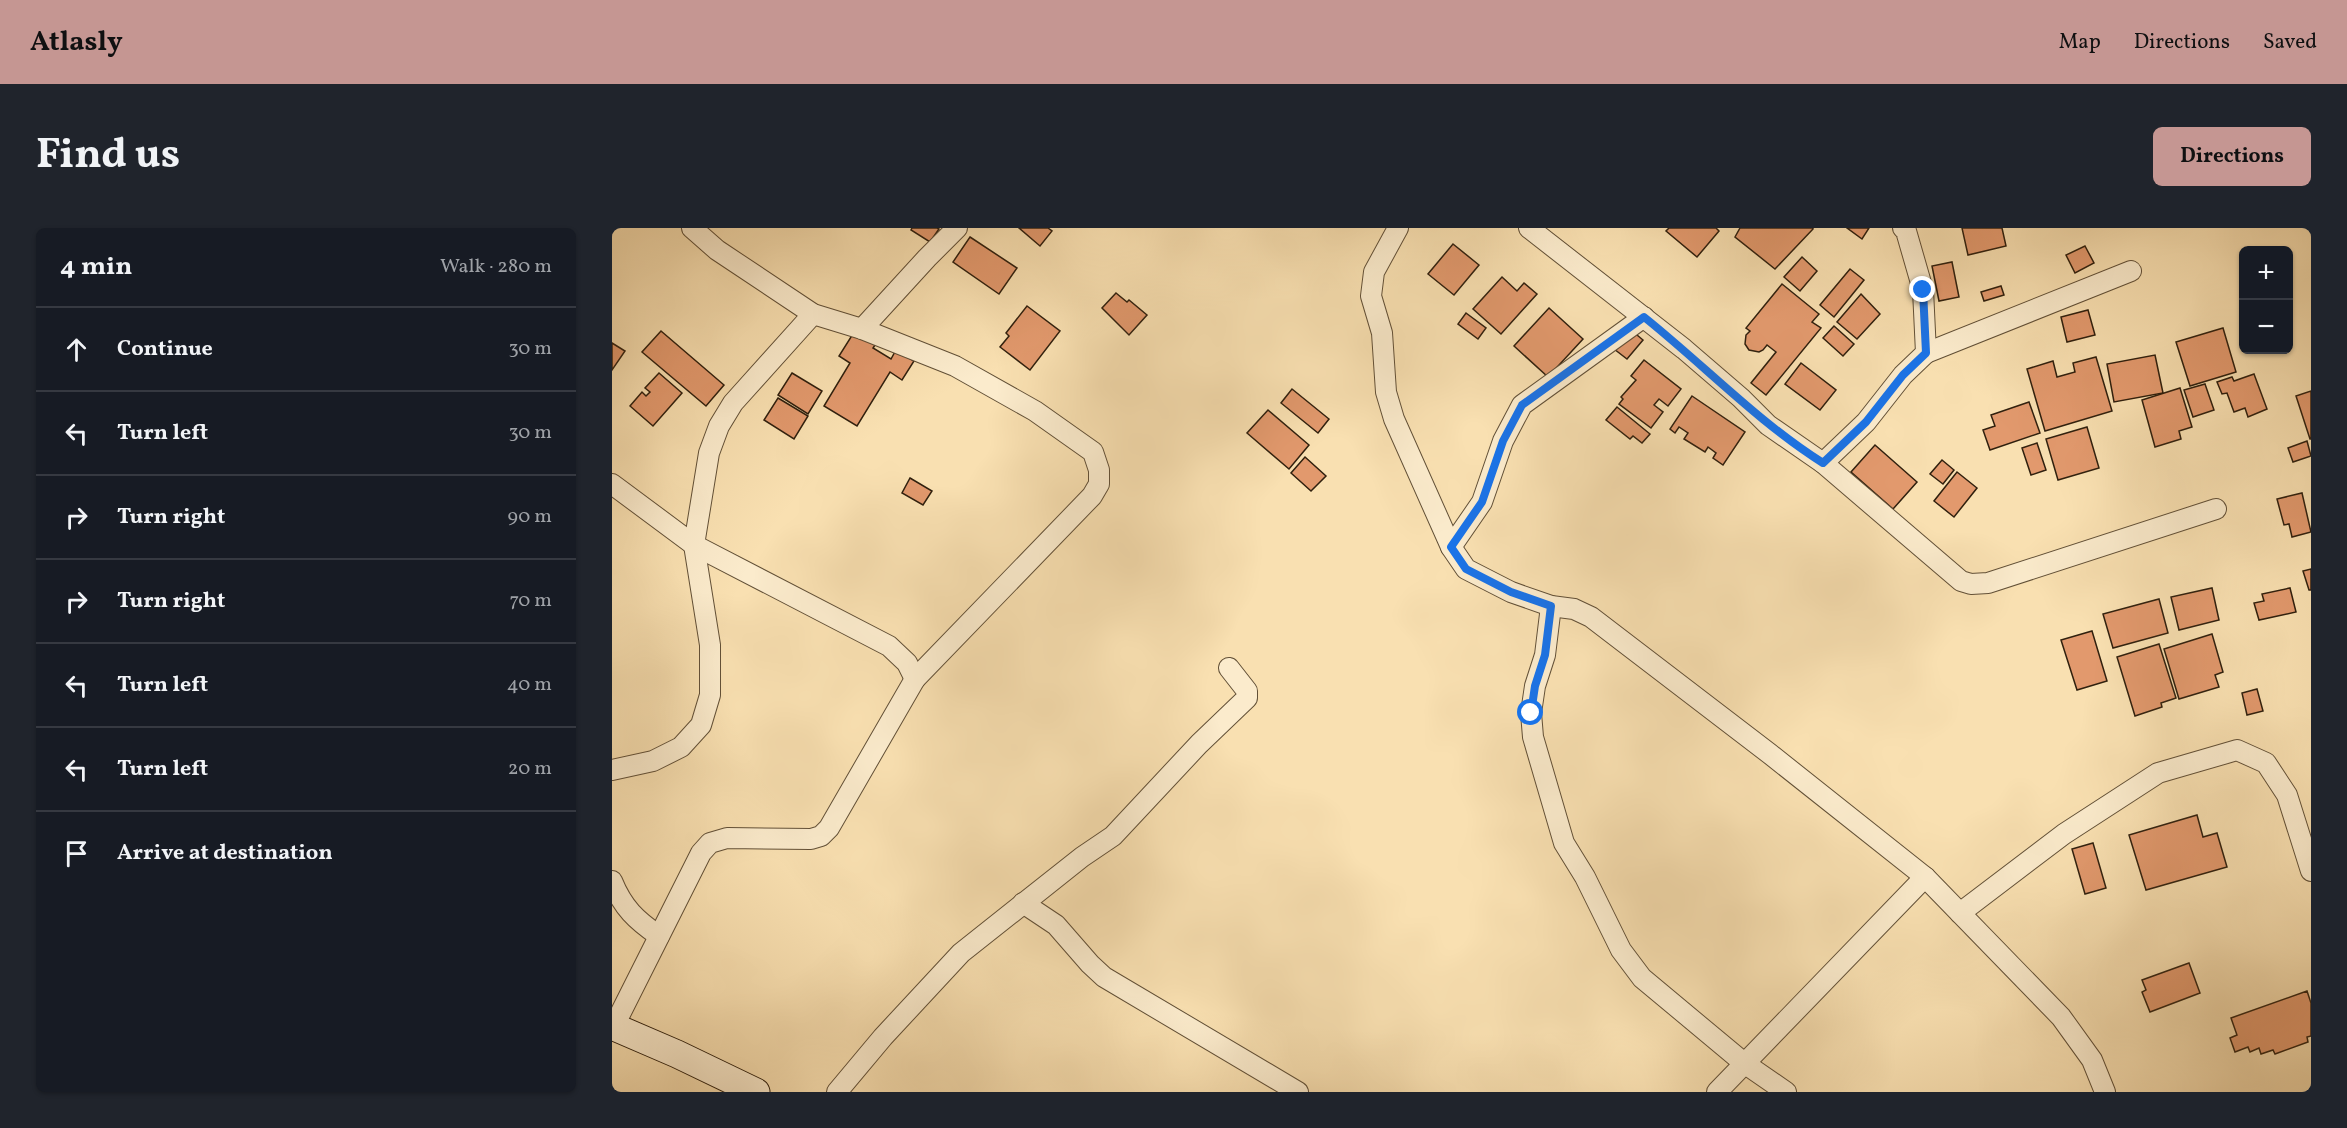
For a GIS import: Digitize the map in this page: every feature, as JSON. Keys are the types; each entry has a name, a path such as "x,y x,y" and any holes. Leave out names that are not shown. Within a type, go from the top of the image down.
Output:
{"street":[{"path":"692,228 717,250 813,314 862,329 955,366 1035,411 1093,452 1099,470 1099,484 1092,496 915,679 829,828 820,836 811,839 726,838 710,843 701,854 613,1026 756,1092"},
{"path":"862,329 957,228"},
{"path":"1398,228 1374,272 1371,296 1382,333 1386,392 1394,419 1451,547 1466,569 1511,592 1551,606 1574,609 1591,617 1770,754 1925,877 2061,1017 2092,1060 2105,1092"},
{"path":"1529,228 1684,349 1741,398 1768,425 1823,463 1961,581 1971,584 1988,583 2216,509"},
{"path":"1903,228 1906,231 1923,290 1926,353"},
{"path":"1823,463 1866,422 1903,375 1926,353 2131,271"},
{"path":"612,770 653,761 672,752 681,747 701,725 710,694 710,645 694,545 709,453 719,426 733,403 813,314"},
{"path":"1451,547 1482,502 1503,441 1522,405 1644,317"},
{"path":"612,484 694,545 889,646 907,663 915,679"},
{"path":"1551,606 1545,655 1535,686 1531,713 1533,738 1564,843 1585,877 1621,950 1642,978 1744,1063 1786,1092"},
{"path":"837,1092 883,1037 962,953 1082,857 1113,836 1199,744 1248,698 1248,691 1229,668"},
{"path":"1960,913 2064,834 2158,773 2236,750 2266,763 2287,795 2311,871"},
{"path":"1717,1092 1925,877"},
{"path":"612,881 618,895 634,918 659,936"},
{"path":"1023,903 1056,925 1104,977 1298,1092"}],"building":[{"path":"912,228 939,229 930,242 911,230"},
{"path":"1019,228 1048,228 1052,231 1040,246"},
{"path":"1669,228 1716,228 1719,231 1697,257 1666,231"},
{"path":"1740,228 1813,229 1775,269 1735,237"},
{"path":"1847,228 1869,228 1862,239"},
{"path":"1962,228 2002,228 2006,246 1968,255"},
{"path":"970,237 1017,268 999,294 953,262"},
{"path":"1453,244 1479,265 1454,295 1428,274"},
{"path":"2085,246 2094,263 2075,273 2066,255"},
{"path":"1802,257 1817,271 1800,291 1784,277"},
{"path":"1952,262 1959,297 1939,301 1932,266"},
{"path":"1850,269 1864,280 1834,317 1820,305"},
{"path":"1502,277 1517,291 1524,283 1537,294 1501,334 1473,309"},
{"path":"1782,284 1819,314 1812,322 1821,328 1766,395 1751,383 1776,352 1767,345 1759,352 1749,350 1745,344 1746,335 1750,331 1746,328"},
{"path":"2001,286 2004,295 1984,301 1981,292"},
{"path":"1116,293 1127,302 1129,300 1147,315 1129,335 1102,308"},
{"path":"1861,294 1880,314 1857,339 1837,322"},
{"path":"1027,306 1060,331 1030,370 1000,347 1009,336 1006,333"},
{"path":"1549,308 1583,339 1548,377 1514,346"},
{"path":"2088,310 2095,335 2067,342 2061,317"},
{"path":"1466,313 1486,328 1478,339 1458,324"},
{"path":"1834,326 1854,344 1843,356 1823,338"},
{"path":"2223,328 2236,372 2190,386 2176,342"},
{"path":"856,329 877,342 873,348 891,359 896,350 914,361 902,380 890,372 857,426 824,406 850,363 839,356"},
{"path":"1631,330 1643,340 1627,359 1614,349"},
{"path":"661,331 724,385 706,406 642,352"},
{"path":"612,343 625,351 612,370"},
{"path":"2155,355 2163,393 2114,402 2107,364"},
{"path":"2096,357 2112,411 2045,431 2027,369 2053,361 2057,377 2075,372 2073,363"},
{"path":"1644,360 1681,389 1668,406 1659,399 1654,405 1663,412 1651,428 1619,404 1623,399 1621,397 1636,380 1631,376"},
{"path":"1801,363 1836,390 1820,410 1785,384"},
{"path":"659,373 682,393 653,426 630,406 642,392 646,396 650,392 645,388"},
{"path":"792,373 822,391 808,414 778,395"},
{"path":"2254,374 2267,409 2248,417 2245,408 2234,412 2227,393 2222,394 2217,382 2232,377 2234,381"},
{"path":"2205,384 2214,410 2193,417 2184,390"},
{"path":"2180,388 2192,427 2179,431 2181,439 2155,447 2142,400"},
{"path":"1292,389 1329,419 1318,433 1281,403"},
{"path":"2311,391 2311,439 2310,439 2296,396"},
{"path":"1692,396 1745,432 1723,465 1713,458 1716,453 1708,447 1705,452 1684,439 1688,433 1679,427 1675,433 1670,429"},
{"path":"778,398 808,416 794,439 764,420"},
{"path":"2029,402 2040,433 1990,450 1983,430 1995,426 1991,415"},
{"path":"1617,407 1650,434 1642,443 1633,436 1630,439 1606,420"},
{"path":"1268,410 1309,445 1289,469 1247,433"},
{"path":"2087,427 2099,468 2058,480 2046,439"},
{"path":"2307,441 2311,456 2293,462 2288,448"},
{"path":"2037,443 2046,470 2031,475 2022,448"},
{"path":"1875,445 1917,482 1893,509 1851,472"},
{"path":"1305,457 1326,476 1311,491 1291,473"},
{"path":"1942,460 1954,470 1943,484 1930,474"},
{"path":"1957,472 1977,488 1954,517 1934,501"},
{"path":"910,478 932,491 923,505 902,493"},
{"path":"2302,493 2311,532 2292,537 2289,524 2284,525 2277,499"},
{"path":"2311,569 2311,590 2309,590 2303,571"},
{"path":"2212,588 2219,620 2179,630 2171,597"},
{"path":"2290,588 2296,612 2259,620 2254,603 2264,601 2262,594"},
{"path":"2159,599 2168,633 2113,648 2103,614"},
{"path":"2092,631 2107,681 2077,690 2061,640"},
{"path":"2212,634 2223,672 2215,675 2219,687 2179,699 2164,649"},
{"path":"2159,644 2176,698 2161,703 2162,707 2135,716 2117,657"},
{"path":"2257,689 2263,711 2247,715 2242,693"},
{"path":"2197,815 2203,837 2217,833 2227,867 2146,890 2129,835"},
{"path":"2093,843 2106,888 2085,894 2072,849"},
{"path":"2189,963 2200,993 2150,1012 2142,992 2146,990 2142,980"},
{"path":"2307,991 2311,1003 2311,1036 2307,1037 2308,1042 2275,1054 2273,1050 2261,1054 2259,1048 2250,1052 2248,1047 2235,1052 2230,1038 2237,1035 2231,1018"}],"route":[{"path":"1531,713 1535,686 1545,655 1551,606 1511,592 1466,569 1451,547 1482,502 1503,441 1522,405 1644,317 1741,398 1768,425 1823,463 1866,422 1903,375 1926,353 1923,290"}]}
